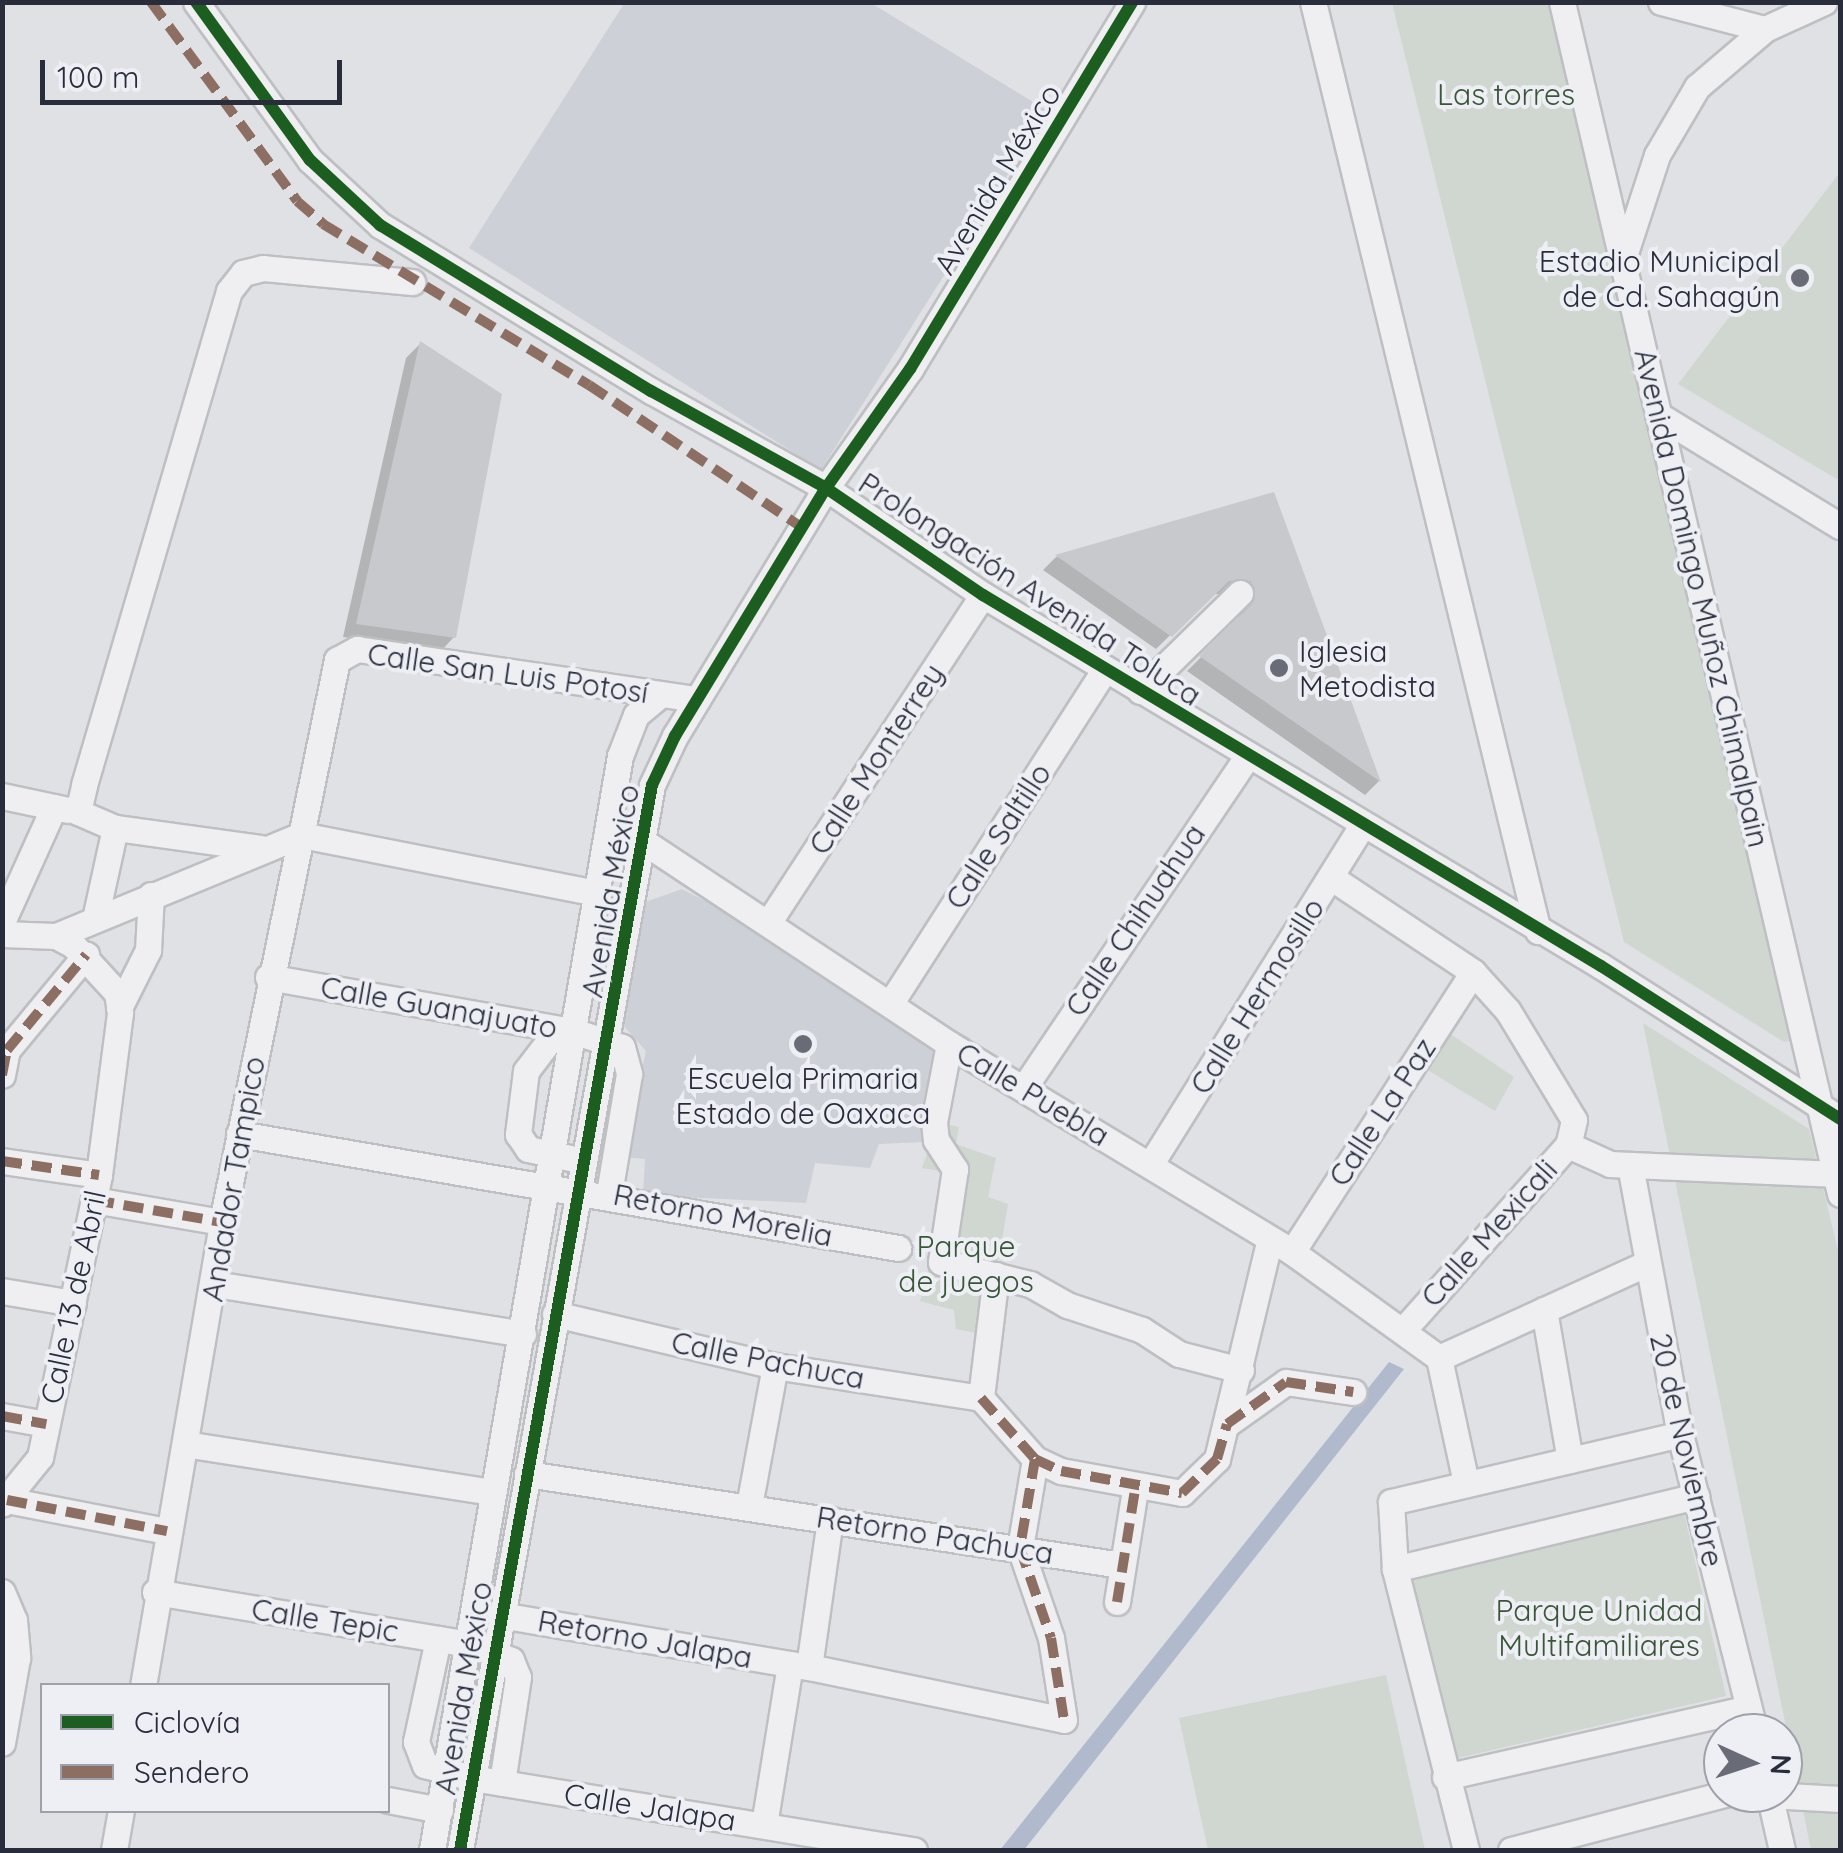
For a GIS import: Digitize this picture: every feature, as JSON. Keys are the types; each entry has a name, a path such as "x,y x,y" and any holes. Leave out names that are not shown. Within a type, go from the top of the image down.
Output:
{"street":[{"name":"Prolongación Avenida Toluca","path":"196,2 310,160 380,225 652,391 826,488 983,595 1361,827 1823,1100"},
{"name":"Avenida México","path":"432,1850 446,1772 482,1648 500,1615 609,1040 638,838 652,786 697,699 826,488 910,369 1132,2"},
{"path":"1313,2 1538,932"},
{"name":"Avenida Domingo Muñoz Chimalpain","path":"1562,2 1823,1100 1838,1184"},
{"path":"1661,2 1765,28"},
{"path":"1624,258 1643,188 1675,121 1724,58 1765,28 1824,2"},
{"path":"2,922 66,809 229,291 244,273 263,268 412,282"},
{"path":"1658,414 1840,526"},
{"path":"1140,691 1240,592"},
{"name":"Calle Monterrey","path":"768,923 983,595"},
{"name":"Calle San Luis Potosí","path":"330,675 338,660 357,649 697,699"},
{"name":"Calle Saltillo","path":"890,1004 1106,669"},
{"name":"Andador Tampico","path":"144,1683 156,1592 214,1284 222,1222 330,675"},
{"name":"Avenida México","path":"460,1850 472,1778 492,1492 554,1155 567,1030 598,893 620,756 636,716 660,695"},
{"name":"Calle Chihuahua","path":"1025,1086 1248,756"},
{"path":"2,796 66,809 115,828 260,848"},
{"name":"Calle Hermosillo","path":"1150,1165 1361,827"},
{"path":"95,919 115,828"},
{"path":"2,934 56,936 301,834 598,893"},
{"name":"Calle Puebla","path":"638,838 949,1044 1025,1086 1281,1246 1421,1345"},
{"path":"1332,878 1473,972 1508,1010 1574,1120 1578,1148 1630,1166 1838,1184"},
{"path":"119,1008 148,950 152,895"},
{"path":"56,936 86,955 117,994 119,1008"},
{"path":"5,1063 86,955"},
{"name":"Calle La Paz","path":"1281,1246 1473,972"},
{"name":"Calle Guanajuato","path":"268,977 609,1040"},
{"name":"Calle 13 de Abril","path":"5,1502 40,1457 96,1187 119,1008"},
{"path":"567,1030 526,1071 518,1134 528,1148 585,1162"},
{"path":"609,1040 626,1054 629,1074 609,1194"},
{"path":"949,1044 934,1122 936,1140 955,1169 940,1258 944,1265 996,1275 1142,1330 1191,1358 1241,1370"},
{"path":"240,1134 548,1185"},
{"name":"Calle Mexicali","path":"1421,1345 1578,1148"},
{"path":"2,1161 222,1222"},
{"name":"20 de Noviembre","path":"1630,1166 1680,1434 1749,1713"},
{"name":"Retorno Morelia","path":"548,1185 898,1248"},
{"path":"996,1275 981,1398 1034,1458 1135,1489 1182,1492 1216,1458 1281,1246"},
{"path":"1466,1483 1421,1345 1544,1310 1646,1264"},
{"path":"214,1284 523,1334"},
{"path":"2,1291 73,1304"},
{"path":"1544,1310 1570,1460"},
{"name":"Calle Pachuca","path":"556,1314 775,1366 981,1398"},
{"path":"749,1506 775,1366"},
{"path":"1227,1424 1286,1382 1353,1392"},
{"path":"2,1416 46,1424"},
{"path":"1466,1850 1394,1569 1388,1508 1400,1498 1680,1434"},
{"path":"185,1444 492,1492"},
{"path":"1020,1548 1034,1458"},
{"name":"Retorno Pachuca","path":"527,1474 1121,1565"},
{"path":"1116,1602 1135,1489"},
{"path":"1394,1569 1696,1496"},
{"path":"5,1502 167,1531"},
{"path":"800,1665 830,1519"},
{"name":"Retorno Jalapa","path":"500,1615 800,1665 1064,1720 1051,1638 1020,1548"},
{"path":"2,1592 14,1620 17,1658 2,1743"},
{"name":"Calle Tepic","path":"156,1592 482,1648"},
{"path":"438,1639 416,1742 425,1764 446,1772"},
{"path":"482,1648 511,1660 518,1677 502,1783"},
{"name":"Retorno Jalapa","path":"774,1835 800,1665"},
{"path":"1445,1777 1703,1729"},
{"name":"Calle Jalapa","path":"446,1772 774,1835 914,1850"},
{"path":"1803,1796 1840,1798"},
{"path":"390,1800 440,1810"},
{"path":"1511,1850 1703,1800"},
{"path":"114,1850 121,1813"},
{"path":"1774,1813 1782,1850"}],"shaded area":[{"path":"625,2 871,3 1048,111 821,470 469,248"},
{"name":"Escuela Primaria Estado de Oaxaca","path":"682,889 970,1038 924,1142 879,1144 870,1168 815,1163 806,1203 643,1195 645,1159 622,1157 646,1051 622,1024 645,902"}],"green space":[{"name":"Las torres","path":"1392,3 1577,3 1653,396 1802,1039 1784,1042 1624,942"},
{"name":"Estadio Municipal de Cd. Sahagún","path":"1840,172 1840,481 1678,384"},
{"path":"1643,1023 1809,1129 1840,1259 1840,1850 1811,1850 1803,1811 1803,1713 1783,1713"},
{"path":"1449,1033 1514,1077 1495,1111 1424,1068"},
{"name":"Parque de juegos","path":"938,1122 959,1127 956,1144 996,1158 988,1197 1008,1204 986,1335 956,1329 954,1310 920,1301 953,1173 922,1168"},
{"name":"Parque Unidad Multifamiliares","path":"1683,1509 1726,1696 1449,1760 1406,1574"},
{"path":"1386,1675 1425,1850 1208,1850 1179,1718"}],"water":[{"path":"1389,1362 1404,1369 1024,1850 1000,1850"}],"building":[{"path":"420,341 502,394 456,638 356,624"},
{"name":"Iglesia Metodista","path":"1274,492 1381,782 1199,656 1252,604 1251,581 1229,581 1172,637 1055,555"}],"marked path":[{"path":"151,2 297,201 323,224 589,385 803,528"},
{"path":"2,1075 7,1050 86,955"},
{"path":"2,1161 99,1175"},
{"path":"94,1200 222,1222"},
{"path":"981,1398 1035,1459 1061,1471 1182,1493 1217,1459 1227,1424 1286,1382 1353,1392"},
{"path":"2,1416 46,1424"},
{"path":"1035,1459 1020,1548 1051,1638 1064,1720"},
{"path":"1117,1602 1135,1489"},
{"path":"7,1500 167,1531"}],"cycle path":[{"path":"196,2 310,160 380,225 651,391 826,488 983,595 1601,966 1840,1119"},
{"path":"460,1850 652,785 675,736 826,488 910,369 1132,2"}],"place":[{"name":"Estadio Municipal de Cd. Sahagún","path":"1800,278"},
{"name":"Iglesia Metodista","path":"1279,668"},
{"name":"Escuela Primaria Estado de Oaxaca","path":"803,1044"}]}
